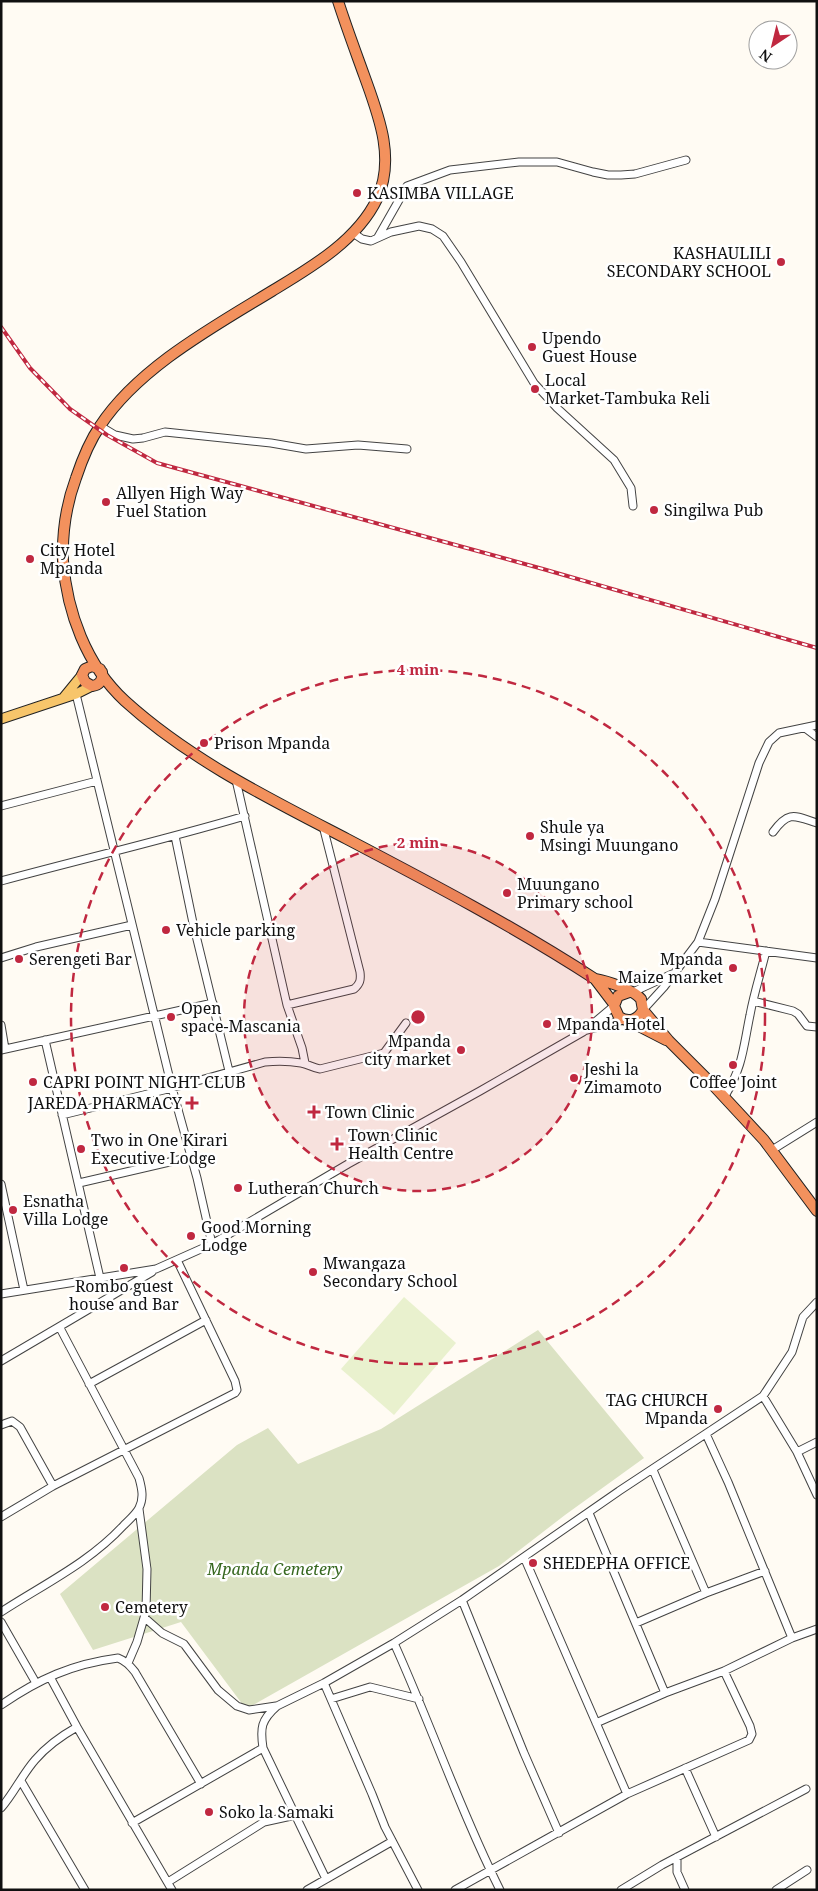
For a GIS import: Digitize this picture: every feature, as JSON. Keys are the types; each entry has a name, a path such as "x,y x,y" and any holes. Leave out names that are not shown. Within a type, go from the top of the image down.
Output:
{"highway":[{"path":"338,1 382,130 385,169 377,198 353,233 335,249 157,366 129,390 100,426 80,468 70,495 64,523 64,578 70,606 82,641 120,696 176,743 236,780 497,919 595,979 611,982 642,999 643,1010 669,1041 724,1096 772,1150 816,1209"},
{"path":"82,641 85,682 120,696"},
{"path":"83,674 85,669 92,666 101,671"},
{"path":"94,686 101,682 101,671"},
{"path":"595,979 614,1005 619,1017 669,1041"},
{"path":"614,1005 621,994 631,992"},
{"path":"627,1020 640,1015 643,1010"}],"main road":[{"path":"64,697 83,674"},
{"path":"1,719 76,694 94,686"}],"street":[{"path":"378,237 407,186 450,170 539,161 557,162 608,175 621,175 636,174 686,160"},
{"path":"353,233 368,241 391,232 418,226 432,229 443,236 461,262 534,383 557,408 614,460 631,488 633,506"},
{"path":"100,426 115,435 133,439 165,432 271,442 306,449 358,445 407,449"},
{"path":"76,694 154,1016 197,1178 212,1244"},
{"path":"643,1010 664,987 698,942 715,899 759,763 769,742 779,733 817,725"},
{"path":"805,728 817,737"},
{"path":"236,780 287,1005 302,1048 305,1063"},
{"path":"1,806 97,781"},
{"path":"1,881 245,816"},
{"path":"773,832 784,818 790,816 801,817 817,823"},
{"path":"287,1005 354,989 361,980 323,826"},
{"path":"175,836 193,923 229,1071"},
{"path":"1,958 36,947 132,925"},
{"path":"698,942 817,958"},
{"path":"724,1096 735,1080 740,1066 753,1001 766,951"},
{"path":"631,992 673,974"},
{"path":"753,1001 792,1011 798,1014 807,1026 817,1027"},
{"path":"1,1025 3,1050 213,1003"},
{"path":"1,1361 60,1328 156,1269 212,1244 348,1164 583,1032 614,1005"},
{"path":"583,1032 627,1020"},
{"path":"62,1115 172,1088 265,1062 305,1063 320,1069 377,1056 388,1048 406,1023"},
{"path":"45,1040 100,1278"},
{"path":"772,1150 817,1122"},
{"path":"79,1183 191,1158"},
{"path":"1,1184 24,1290"},
{"path":"1,1219 9,1218"},
{"path":"1,1517 53,1486 235,1393 237,1390 235,1381 177,1260"},
{"path":"1,1294 156,1269"},
{"path":"326,1879 263,1748 261,1734 266,1716 277,1706 324,1683 394,1643 462,1600 619,1491 763,1396 792,1352 803,1317 817,1302"},
{"path":"89,1384 206,1320"},
{"path":"60,1328 143,1491 138,1509 147,1569 145,1618 128,1663"},
{"path":"763,1396 797,1452 817,1495"},
{"path":"1,1425 12,1421 20,1427 53,1486"},
{"path":"706,1434 792,1638"},
{"path":"797,1452 817,1442"},
{"path":"653,1470 706,1593"},
{"path":"1,1612 84,1562 119,1531 138,1509"},
{"path":"589,1513 665,1693"},
{"path":"524,1557 627,1794"},
{"path":"636,1623 706,1593 765,1572"},
{"path":"462,1600 524,1753 559,1833"},
{"path":"145,1618 162,1633 184,1644 218,1690 237,1706 249,1710 277,1706"},
{"path":"1,1622 36,1683"},
{"path":"596,1723 665,1693 724,1671 792,1638 817,1629"},
{"path":"394,1643 500,1890"},
{"path":"1,1705 50,1676 76,1666 118,1658 128,1663 148,1692 201,1784"},
{"path":"455,1890 627,1794 740,1746 752,1737 750,1726 724,1671"},
{"path":"50,1676 77,1727 172,1890"},
{"path":"324,1683 391,1842 418,1890"},
{"path":"331,1699 370,1687 419,1699"},
{"path":"1,1808 44,1749 77,1727"},
{"path":"132,1822 263,1748"},
{"path":"685,1768 716,1837"},
{"path":"21,1781 85,1890"},
{"path":"621,1890 676,1857 806,1789"},
{"path":"168,1882 264,1822 275,1818 296,1815"},
{"path":"307,1890 391,1842"},
{"path":"676,1857 677,1872 685,1890"},
{"path":"662,1865 677,1872"},
{"path":"776,1890 807,1870"}],"green space":[{"path":"404,1297 456,1343 394,1415 341,1369"},
{"name":"Mpanda Cemetery","path":"538,1330 644,1458 499,1566 246,1709 181,1622 93,1650 60,1594 237,1445 268,1428 298,1464 381,1429"}],"railway":[{"path":"1,327 30,368 70,409 107,435 157,463 543,569 817,648"}],"place":[{"name":"KASIMBA VILLAGE","path":"357,193"},
{"name":"KASHAULILI SECONDARY SCHOOL","path":"781,262"},
{"name":"Upendo Guest House","path":"532,347"},
{"name":"Local Market-Tambuka Reli","path":"535,389"},
{"name":"Allyen High Way Fuel Station","path":"106,502"},
{"name":"Singilwa Pub","path":"654,510"},
{"name":"City Hotel Mpanda","path":"30,559"},
{"name":"Prison Mpanda","path":"204,743"},
{"name":"Shule ya Msingi Muungano","path":"530,836"},
{"name":"Muungano Primary school","path":"507,893"},
{"name":"Vehicle parking","path":"166,930"},
{"name":"Serengeti Bar","path":"19,959"},
{"name":"Mpanda Maize market","path":"733,968"},
{"name":"Open space-Mascania","path":"171,1017"},
{"name":"Mpanda Hotel","path":"547,1024"},
{"name":"Mpanda city market","path":"461,1050"},
{"name":"Coffee Joint","path":"733,1065"},
{"name":"Jeshi la Zimamoto","path":"574,1078"},
{"name":"CAPRI POINT NIGHT CLUB","path":"33,1082"},
{"name":"JAREDA PHARMACY","path":"192,1103"},
{"name":"Town Clinic","path":"314,1112"},
{"name":"Town Clinic Health Centre","path":"337,1144"},
{"name":"Two in One Kirari Executive Lodge","path":"81,1149"},
{"name":"Lutheran Church","path":"238,1188"},
{"name":"Esnatha Villa Lodge","path":"13,1210"},
{"name":"Good Morning Lodge","path":"191,1236"},
{"name":"Rombo guest house and Bar","path":"124,1268"},
{"name":"Mwangaza Secondary School","path":"313,1272"},
{"name":"TAG CHURCH Mpanda","path":"718,1409"},
{"name":"SHEDEPHA OFFICE","path":"533,1563"},
{"name":"Cemetery","path":"105,1607"},
{"name":"Soko la Samaki","path":"209,1812"}]}
